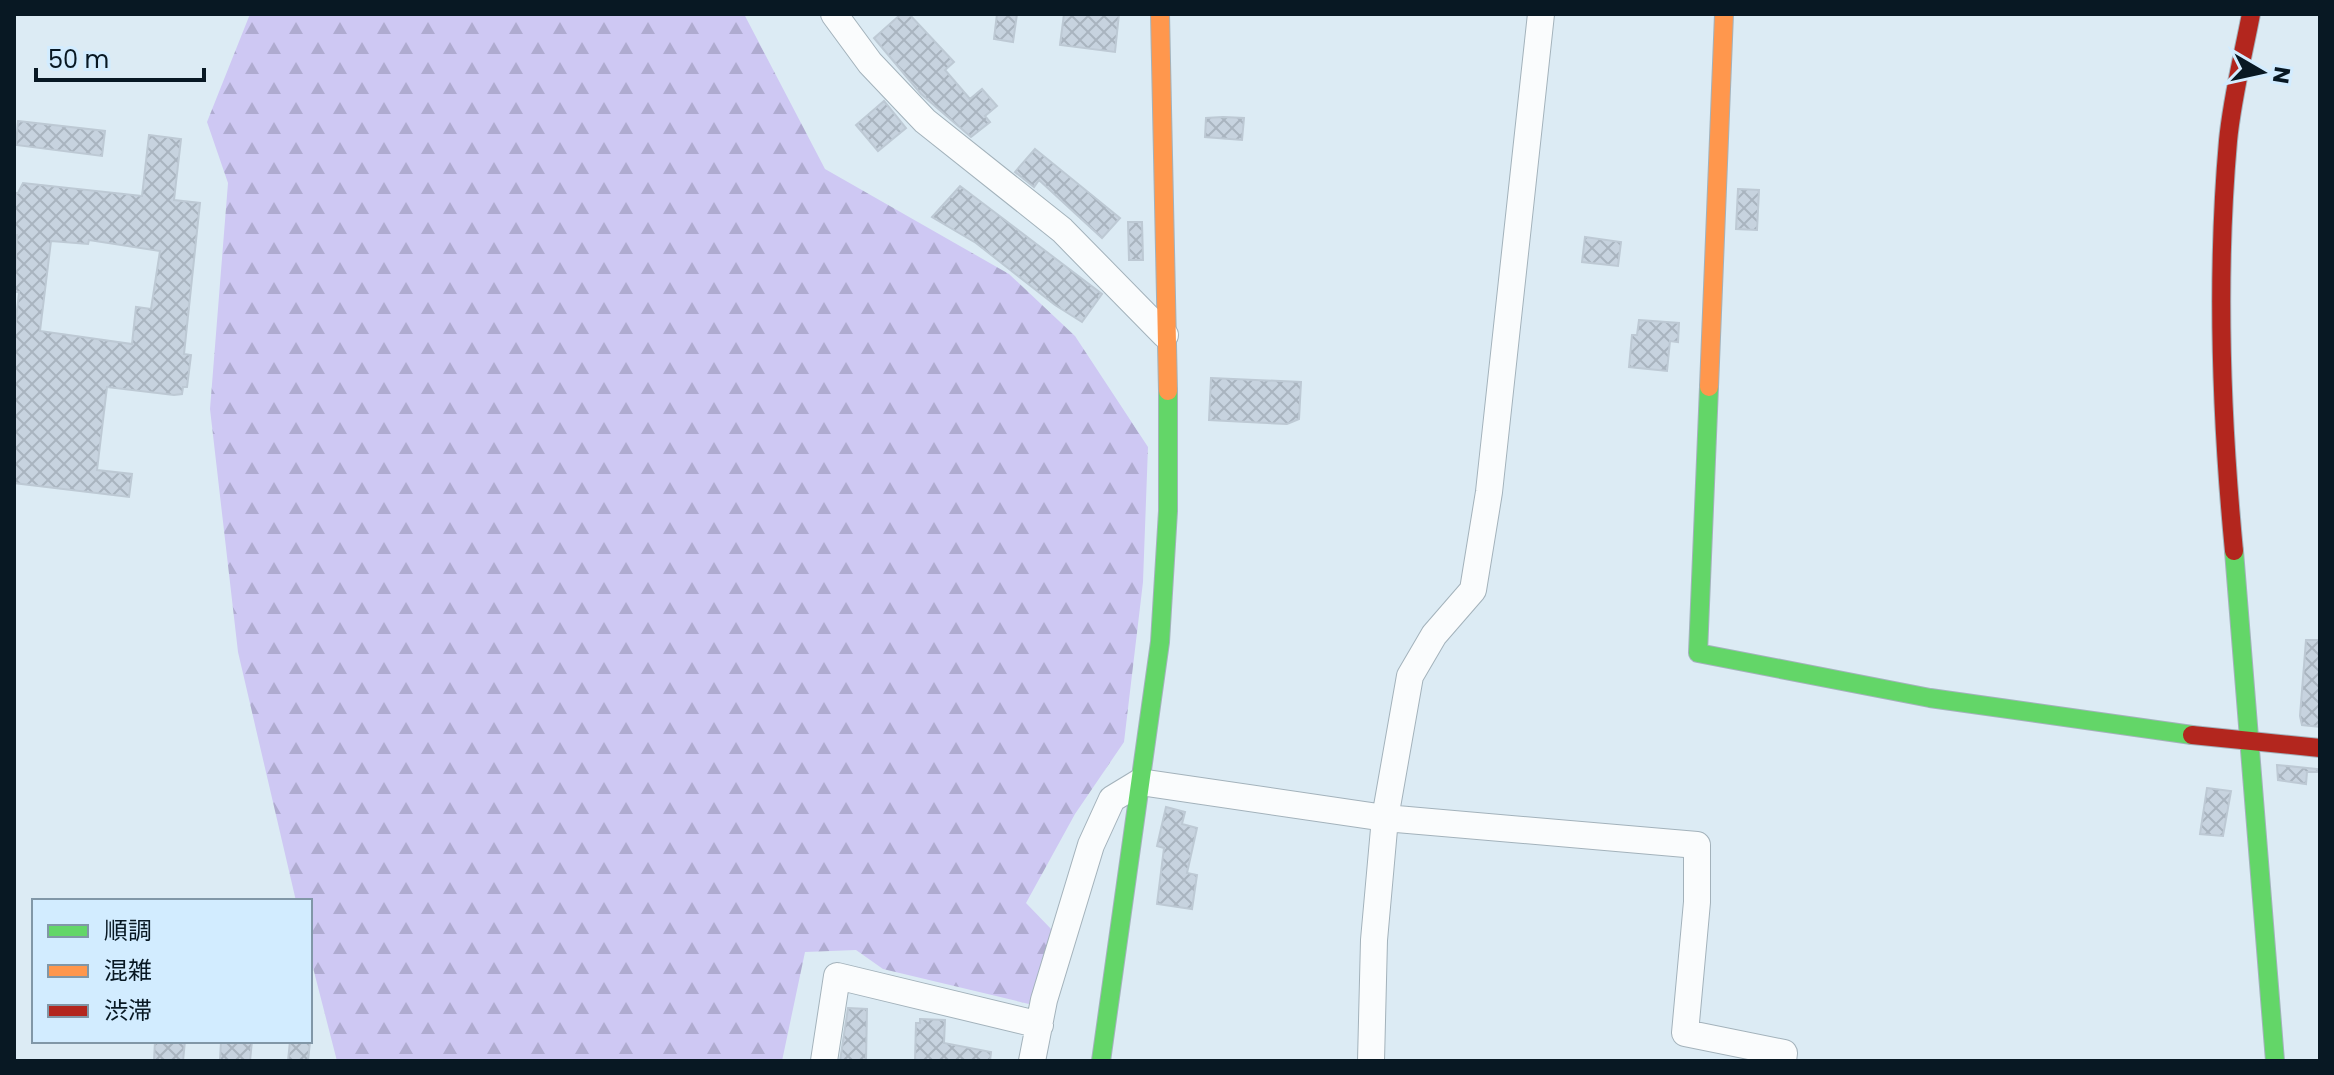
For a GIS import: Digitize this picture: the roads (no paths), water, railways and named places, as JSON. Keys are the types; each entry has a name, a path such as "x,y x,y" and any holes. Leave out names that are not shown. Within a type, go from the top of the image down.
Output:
{"street":[{"path":"834,14 870,63 925,121 1062,230 1165,335"},
{"path":"1101,1061 1165,582 1165,335 1158,117 1160,14"},
{"path":"1371,1061 1374,940 1385,818 1410,676 1434,635 1473,590 1489,492 1541,14"},
{"path":"1724,14 1698,653 1817,679 2144,730 2320,748"},
{"path":"2251,14 2228,139 2222,312 2227,475 2252,742 2275,1061"},
{"path":"1032,1061 1055,960 1091,845 1112,799 1140,782 1385,818 1697,845 1697,902 1685,1033 1784,1053 1783,1061"},
{"path":"824,1061 837,976 1040,1025"}]}
